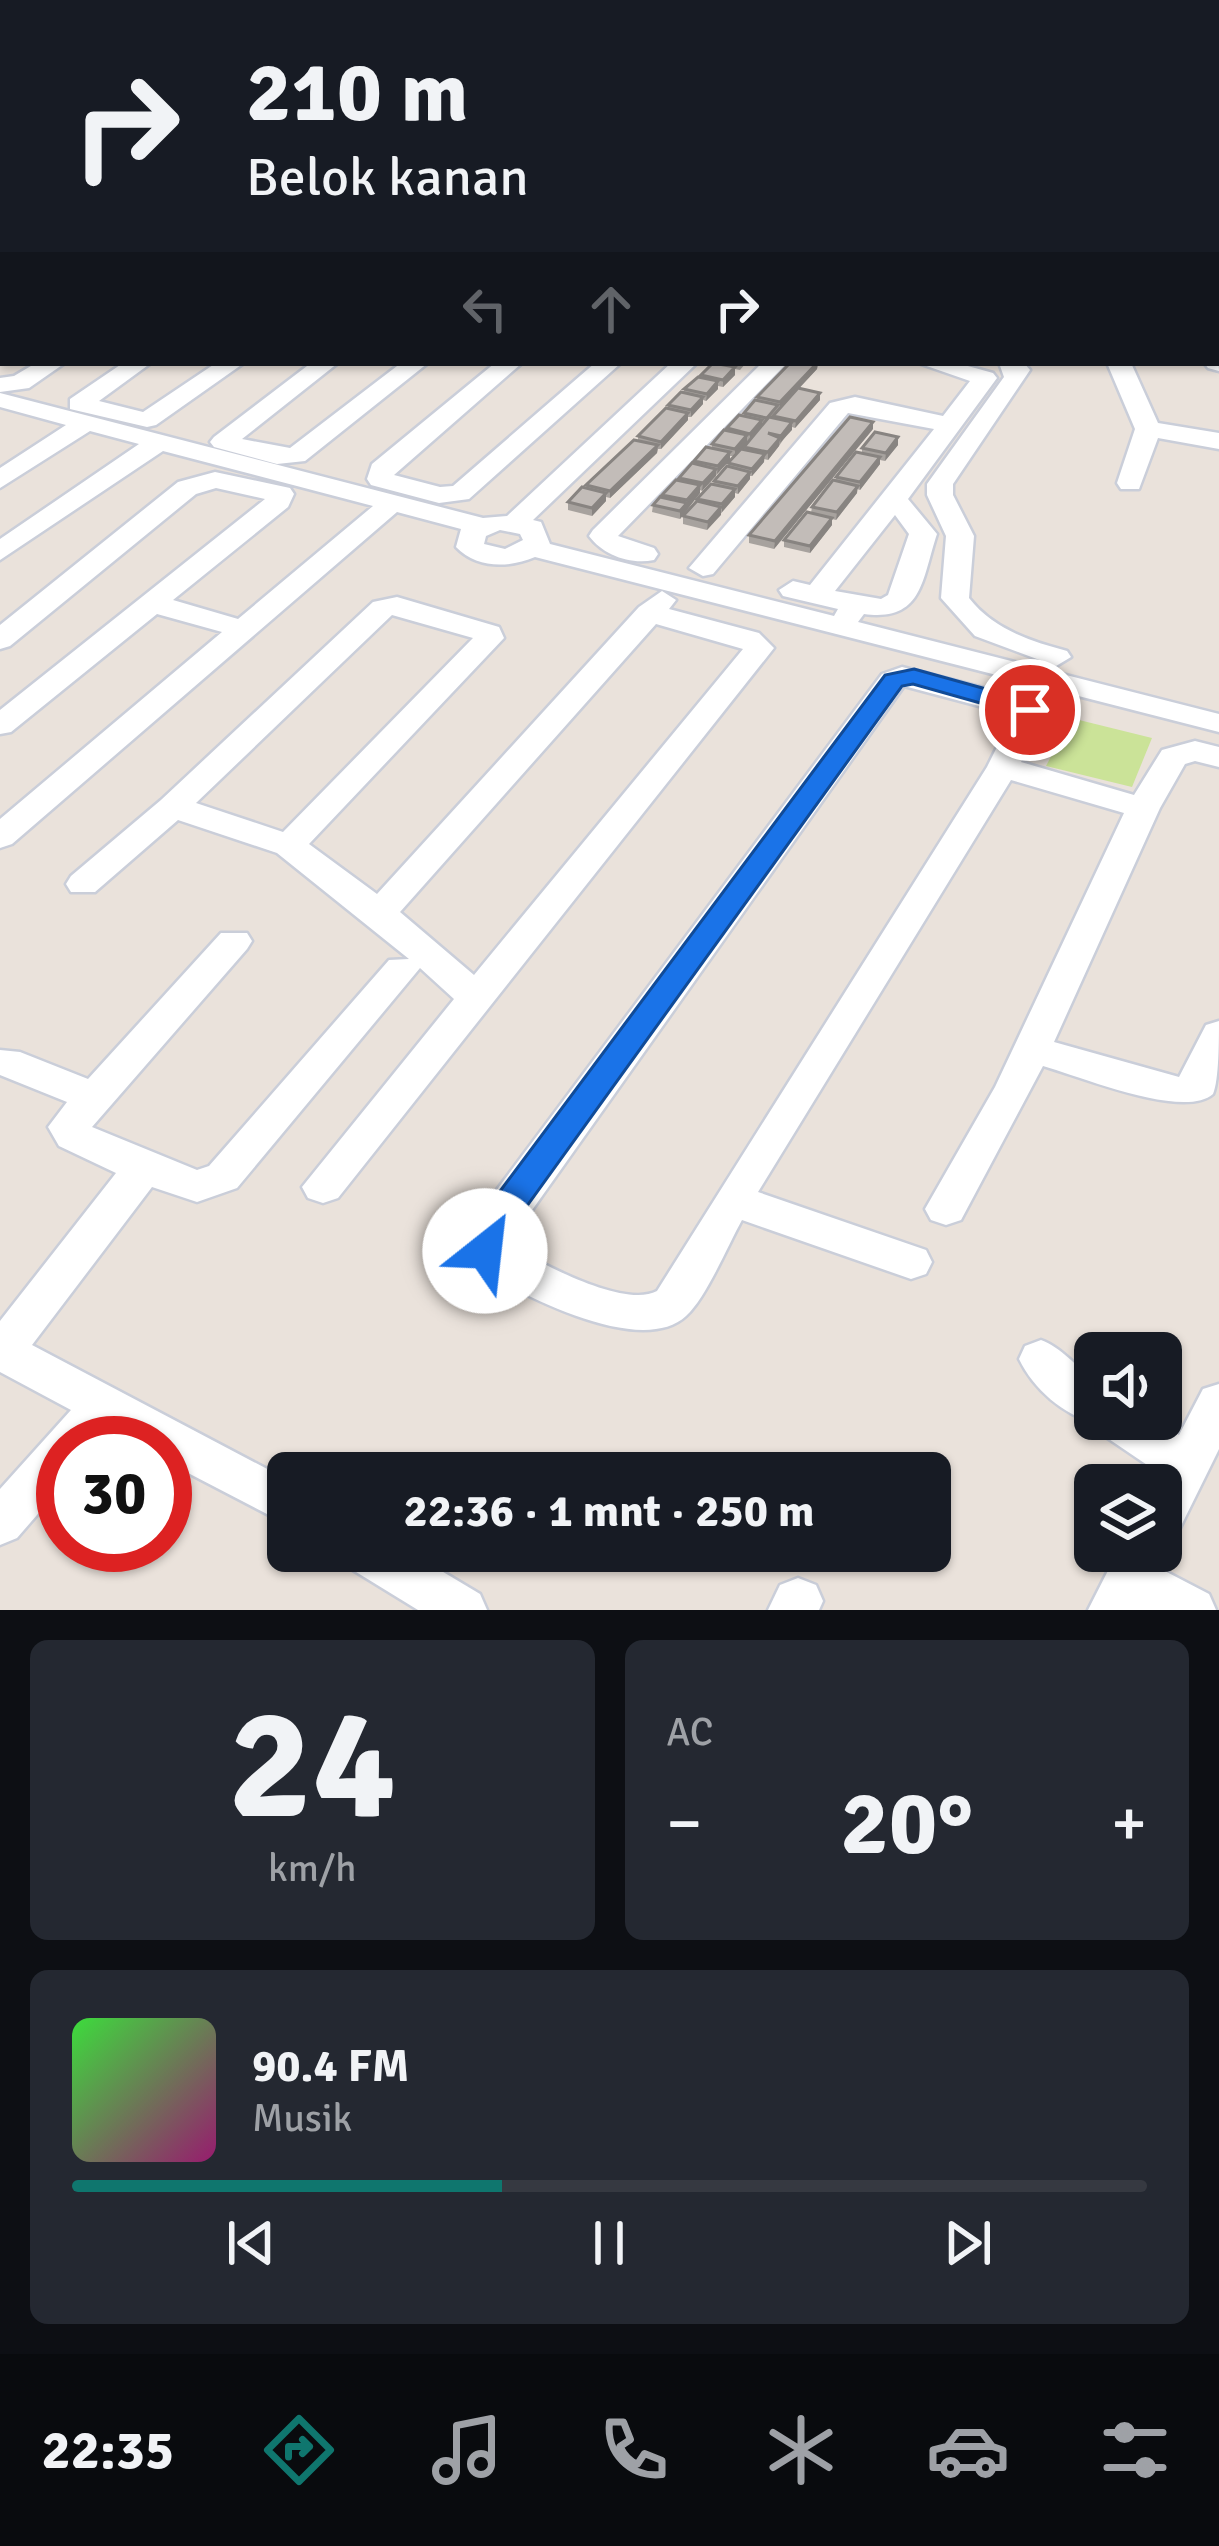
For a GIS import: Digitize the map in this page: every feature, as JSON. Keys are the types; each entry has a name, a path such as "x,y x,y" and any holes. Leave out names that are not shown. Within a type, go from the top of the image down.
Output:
{"street":[{"path":"48,366 20,383 4,401 481,526 468,542 484,555 517,556 525,535 682,366"},
{"path":"136,366 79,404 147,420 228,366"},
{"path":"322,366 223,442 296,456 412,366"},
{"path":"505,366 381,470 380,479 439,495 460,494 606,366"},
{"path":"772,366 603,536 612,546 689,577 817,596 849,614 901,600 922,543 917,521 893,501"},
{"path":"817,596 985,376 943,366"},
{"path":"1014,366 1016,377 940,484 940,495 960,536 955,598 960,608 1001,638 1035,652 1219,701"},
{"path":"1120,366 1148,429 1130,483"},
{"path":"379,914 838,408 855,404 948,425"},
{"path":"0,481 86,423"},
{"path":"1148,429 1219,441"},
{"path":"0,552 159,442"},
{"path":"0,640 187,488 215,480 281,494 0,725"},
{"path":"0,836 392,503"},
{"path":"525,535 849,614 1050,677 1219,723"},
{"path":"151,603 242,629"},
{"path":"83,884 387,606 489,633 289,844"},
{"path":"322,1187 759,648 749,639 649,613"},
{"path":"1030,710 914,676 893,680 490,1231 485,1251 509,1268 618,1308 649,1314 673,1303 1003,767 1050,677"},
{"path":"946,1209 1033,1049 1143,808 1173,757 1181,751 1219,757"},
{"path":"1003,767 1143,808"},
{"path":"172,807 289,844 477,998"},
{"path":"234,941 93,1097 68,1132 143,1168 197,1186 223,1177 402,969"},
{"path":"1033,1049 1182,1093 1199,1084 1219,1034"},
{"path":"6,1062 93,1097"},
{"path":"143,1168 1,1350 267,1492"},
{"path":"733,1200 911,1262"},
{"path":"1041,1358 1050,1372 1074,1390"},
{"path":"95,1416 106,1403"},
{"path":"1182,1476 1219,1403"},
{"path":"1148,1440 1187,1466"},
{"path":"0,1523 36,1482"},
{"path":"400,1572 462,1610"},
{"path":"1129,1580 1191,1610"}],"green space":[{"path":"1071,718 1152,738 1132,787 1046,766"}],"building":[{"path":"710,366 735,367 723,380 701,375"},
{"path":"787,366 814,366 780,402 757,397"},
{"path":"698,377 718,381 707,394 684,389"},
{"path":"798,388 820,393 796,421 773,416"},
{"path":"681,392 703,397 691,410 668,405"},
{"path":"755,400 778,405 767,418 744,413"},
{"path":"666,408 688,413 661,442 638,436"},
{"path":"739,415 762,420 750,434 727,428"},
{"path":"769,417 792,422 781,436 768,433 780,438 768,452 744,447"},
{"path":"850,417 873,422 775,541 749,535"},
{"path":"724,430 747,435 735,449 712,444"},
{"path":"875,432 898,437 886,453 862,448"},
{"path":"634,440 658,445 610,491 586,485"},
{"path":"706,447 730,452 718,466 694,461"},
{"path":"741,449 765,454 752,469 728,463"},
{"path":"856,452 880,457 860,482 836,477"},
{"path":"692,463 716,469 703,483 679,478"},
{"path":"727,466 750,472 738,486 714,481"},
{"path":"676,480 700,485 687,500 662,495"},
{"path":"833,480 858,486 837,512 812,507"},
{"path":"711,484 735,489 722,504 697,499"},
{"path":"582,487 606,493 592,508 568,502"},
{"path":"660,497 687,503 680,511 653,505"},
{"path":"697,501 721,507 708,522 683,516"},
{"path":"807,512 832,518 810,546 784,540"}],"route":[{"path":"485,1251 490,1231 893,680 914,676 1030,710"}]}
